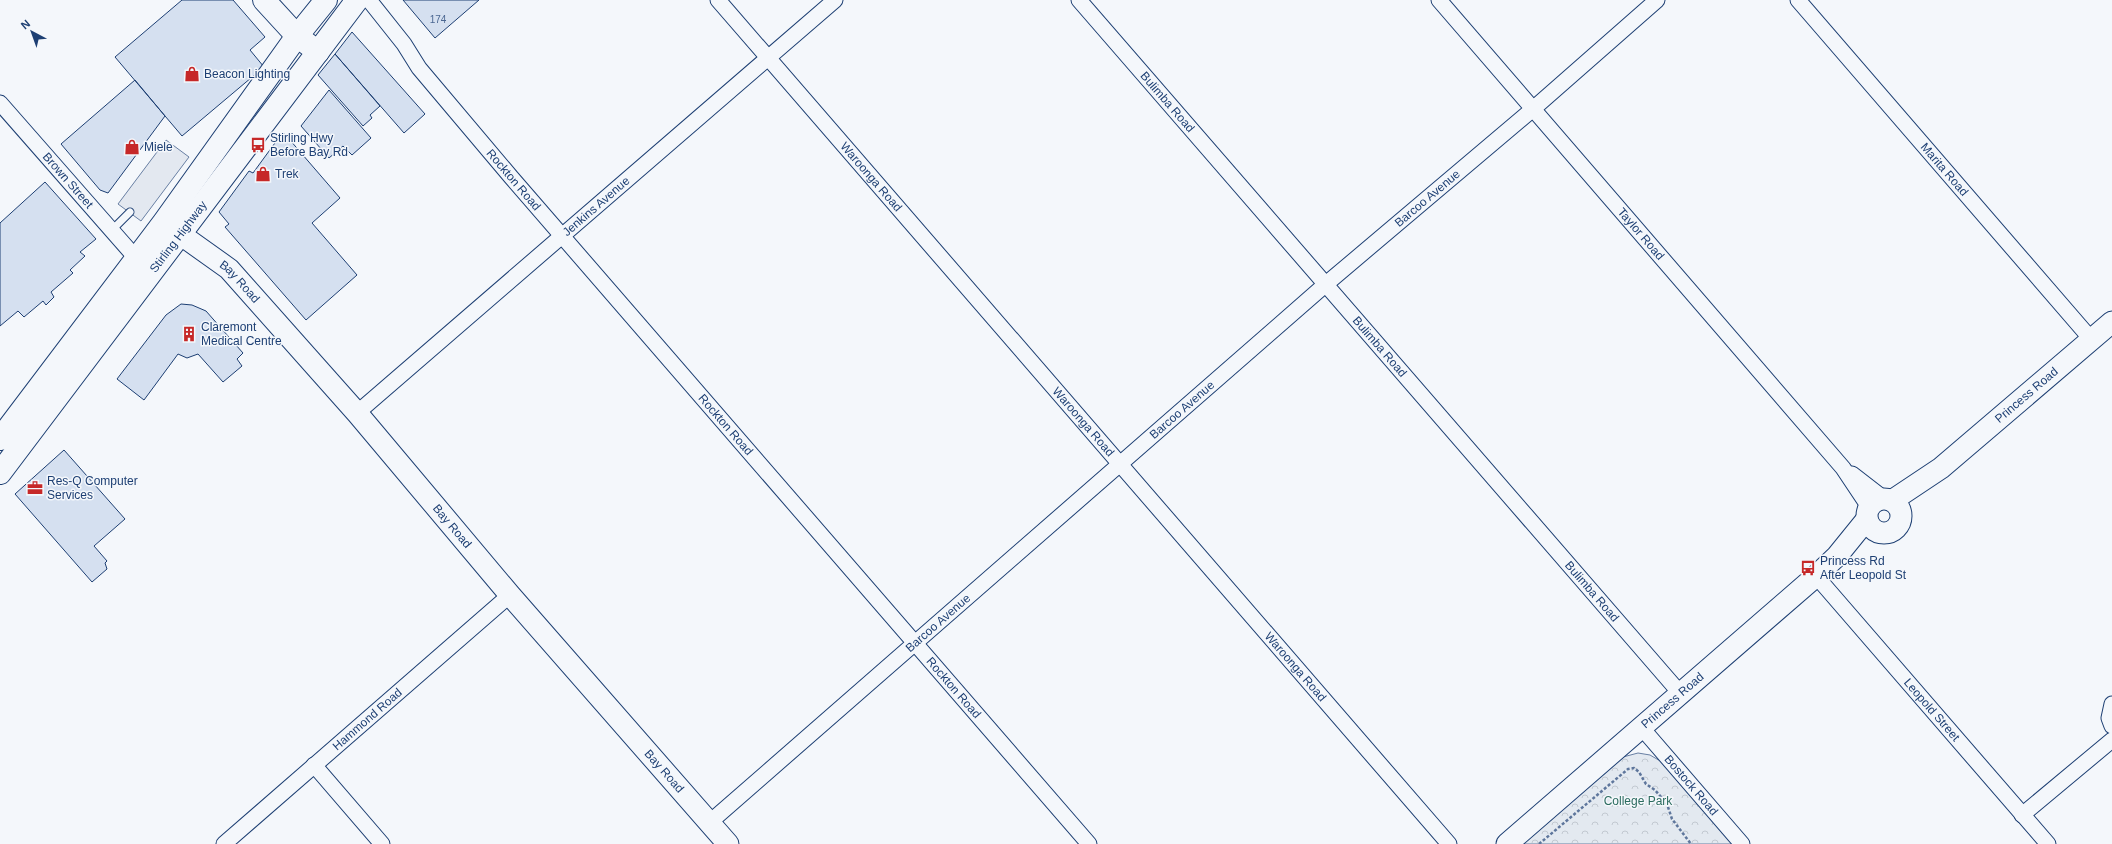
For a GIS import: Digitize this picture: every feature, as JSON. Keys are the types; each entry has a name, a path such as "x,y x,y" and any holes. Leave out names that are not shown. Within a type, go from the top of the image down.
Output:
{"main road":[{"path":"264,0 297,36 318,52"},
{"name":"Stirling Highway","path":"0,473 171,228 297,36 326,0"},
{"name":"Stirling Highway","path":"0,439 136,258 171,228 318,52 357,0"}],"street":[{"name":"Rockton Road","path":"369,0 404,44 418,68 1089,844"},
{"name":"Waroonga Road","path":"718,0 1449,844"},
{"name":"Jenkins Avenue","path":"357,413 835,0"},
{"name":"Bulimba Road","path":"1079,0 1680,693"},
{"name":"Taylor Road","path":"1439,0 1881,512"},
{"name":"Barcoo Avenue","path":"709,823 1121,465 1326,284 1533,109 1657,0"},
{"name":"Marita Road","path":"1798,0 2091,339"},
{"name":"Brown Street","path":"0,103 136,258"},
{"name":"Bay Road","path":"171,228 229,269 357,413 510,595 728,844"},
{"name":"Princess Road","path":"1507,844 1816,576 1881,512 1941,468 2112,322"},
{"name":"Leopold Street","path":"1816,576 2048,844"},
{"name":"Hammond Road","path":"224,844 510,595"},
{"path":"2112,704 2109,718 2112,726"},
{"name":"Bostock Road","path":"1641,727 1742,844"},
{"path":"2022,815 2112,740"},
{"path":"314,765 382,844"}],"lane":[{"path":"111,231 130,212"}],"path":[{"path":"1538,844 1628,769 1634,768 1640,772 1646,784 1667,804 1672,819 1691,844"}],"green space":[{"name":"College Park","path":"1638,753 1650,755 1662,762 1732,844 1523,844 1623,757"}],"shaded area":[{"path":"166,140 189,157 141,221 118,204"}],"building":[{"name":"Beacon Lighting","path":"182,0 233,0 265,37 250,50 264,67 182,136 115,57"},
{"path":"403,0 479,0 435,38"},
{"path":"352,32 425,114 404,133 335,54"},
{"path":"335,54 380,106 370,115 372,118 363,126 318,75"},
{"path":"135,80 165,116 108,193 100,190 61,144"},
{"path":"329,90 371,138 352,155 343,146 329,158 301,126"},
{"path":"283,132 340,198 312,223 357,275 306,320 225,227 229,224 219,212 249,171 253,173"},
{"path":"45,182 96,239 80,252 85,256 70,270 73,273 51,292 54,297 46,305 43,301 24,317 18,311 0,326 0,223"},
{"name":"Claremont Medical Centre","path":"181,304 192,305 206,311 243,353 237,359 242,366 223,382 198,354 187,358 178,354 144,400 117,379 166,315"},
{"path":"64,450 125,519 94,546 107,561 105,563 107,569 92,582 15,494"}],"place":[{"name":"Beacon Lighting","path":"192,74"},
{"name":"Stirling Hwy Before Bay Rd","path":"258,145"},
{"name":"Miele","path":"132,147"},
{"name":"Trek","path":"263,174"},
{"name":"Claremont Medical Centre","path":"189,334"},
{"name":"Res-Q Computer Services","path":"35,488"},
{"name":"Princess Rd After Leopold St","path":"1808,568"}]}
